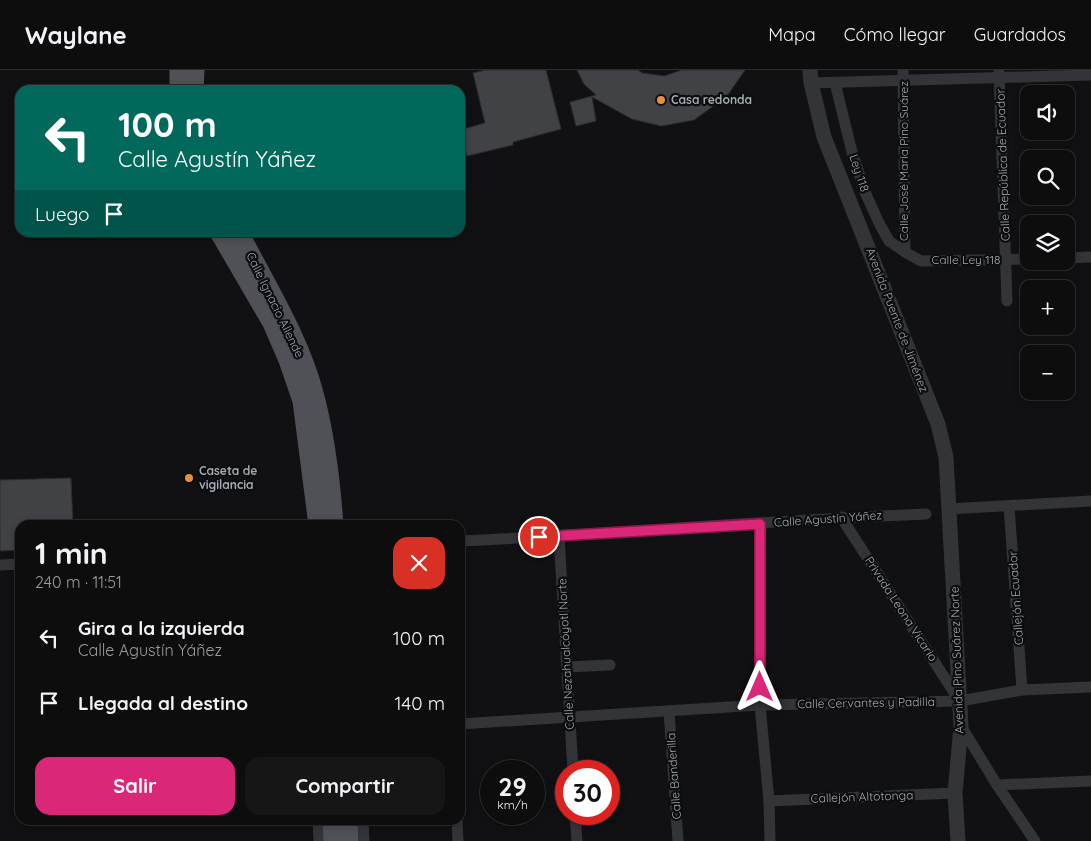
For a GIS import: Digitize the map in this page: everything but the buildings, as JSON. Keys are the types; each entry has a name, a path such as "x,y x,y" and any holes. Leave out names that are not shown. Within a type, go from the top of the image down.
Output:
{"main road":[{"path":"179,70 179,85"},
{"path":"194,85 195,70"},
{"name":"Calle Ignacio Allende","path":"222,237 272,323 288,360 302,401 317,520"},
{"name":"Calle Ignacio Allende","path":"242,237 298,349 315,397 331,483 334,520"},
{"path":"332,825 333,841"},
{"path":"348,825 349,841"}],"street":[{"name":"Calle República de Ecuador","path":"999,74 1007,301"},
{"path":"811,77 835,83 904,75 1091,75"},
{"name":"Calle José María Pino Suárez","path":"904,75 905,252"},
{"name":"Avenida Puente de Jiménez","path":"811,77 824,137 938,424 946,457 949,509"},
{"name":"Ley 118","path":"835,83 852,152 865,192 878,223 890,241 905,252"},
{"name":"Calle Ley 118","path":"905,252 922,261 1020,259"},
{"path":"1075,258 1091,257"},
{"path":"949,509 1091,501"},
{"name":"Callejón Ecuador","path":"1010,506 1022,690"},
{"name":"Avenida Pino Suárez Norte","path":"949,509 961,726 955,794 958,841"},
{"name":"Calle Agustín Yáñez","path":"465,540 760,524 841,517 926,514"},
{"name":"Privada Leona Vicario","path":"841,517 960,702"},
{"path":"760,524 760,705 769,801 770,841"},
{"name":"Calle Nezahualcóyotl Norte","path":"559,536 572,760"},
{"path":"0,565 15,564"},
{"path":"567,668 610,665"},
{"name":"Calle Cervantes y Padilla","path":"465,724 760,705 960,702 1022,690 1091,686"},
{"name":"Calle Banderilla","path":"670,711 678,841"},
{"path":"961,726 997,785 1035,841"},
{"path":"997,785 1091,781"},
{"name":"Callejón Altotonga","path":"769,801 955,794"},
{"path":"318,825 319,841"},
{"path":"363,825 364,841"},
{"path":"457,825 458,841"},
{"path":"576,825 577,841"}],"place":[{"name":"Casa redonda","path":"661,100"},
{"name":"Caseta de vigilancia","path":"189,478"}],"route":[{"path":"539,537 760,524 760,687"}]}
